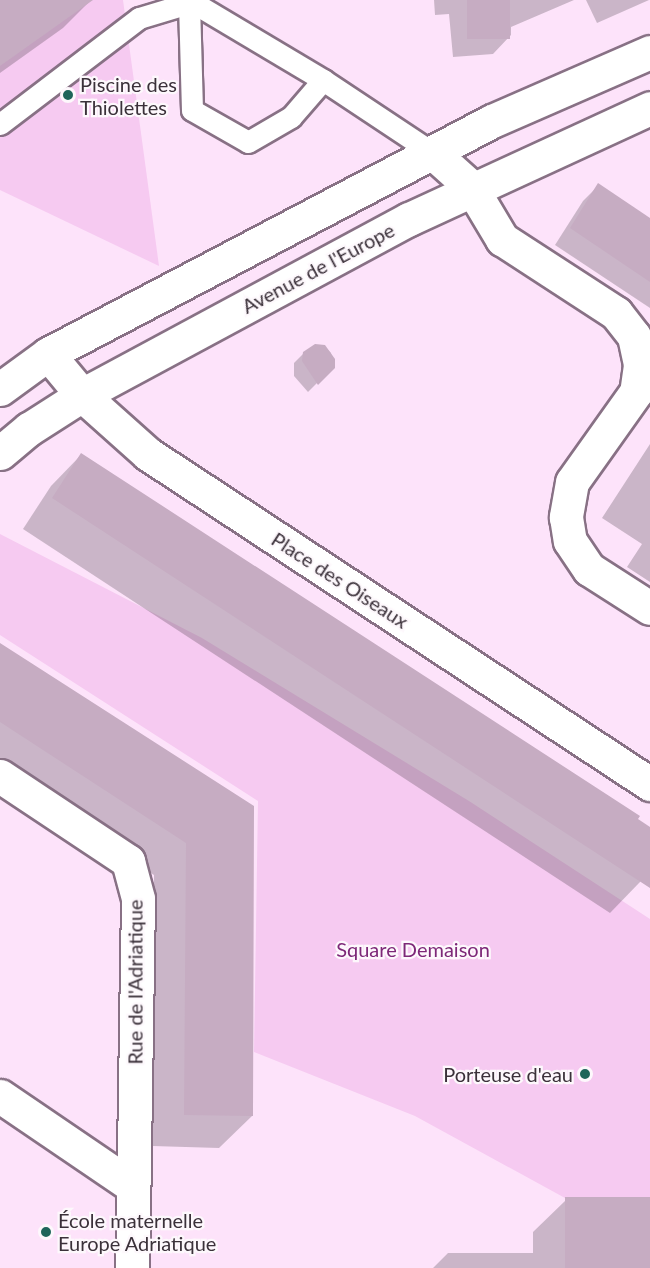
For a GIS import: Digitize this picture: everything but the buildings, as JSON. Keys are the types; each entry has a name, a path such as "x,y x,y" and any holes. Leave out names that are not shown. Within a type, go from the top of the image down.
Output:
{"street":[{"path":"7,376 492,121 650,52"},
{"name":"Avenue de l'Europe","path":"0,453 29,429 82,395 471,187 650,108"},
{"path":"433,153 471,187 502,239 616,313 634,336 640,365 636,392 572,482 566,517 570,541 589,569 650,608"},
{"name":"Place des Oiseaux","path":"48,354 82,395 148,454 650,784"},
{"name":"Rue de l'Adriatique","path":"0,776 128,861 138,899 131,1185 132,1268"},
{"path":"0,1096 131,1185"}],"lane":[{"path":"189,1 192,110 248,142 291,117 323,80"},
{"path":"0,124 139,18 189,1 323,80 433,153"}],"green space":[{"name":"Piscine des Thiolettes","path":"0,0 123,0 159,266 0,190"},
{"name":"Square Demaison","path":"0,534 202,638 469,801 650,919 650,1197 565,1198 415,1116 254,1052 258,801 0,635"}],"place":[{"name":"Piscine des Thiolettes","path":"68,95"},
{"name":"Porteuse d'eau","path":"585,1074"},
{"name":"École maternelle Europe Adriatique","path":"46,1232"}]}
